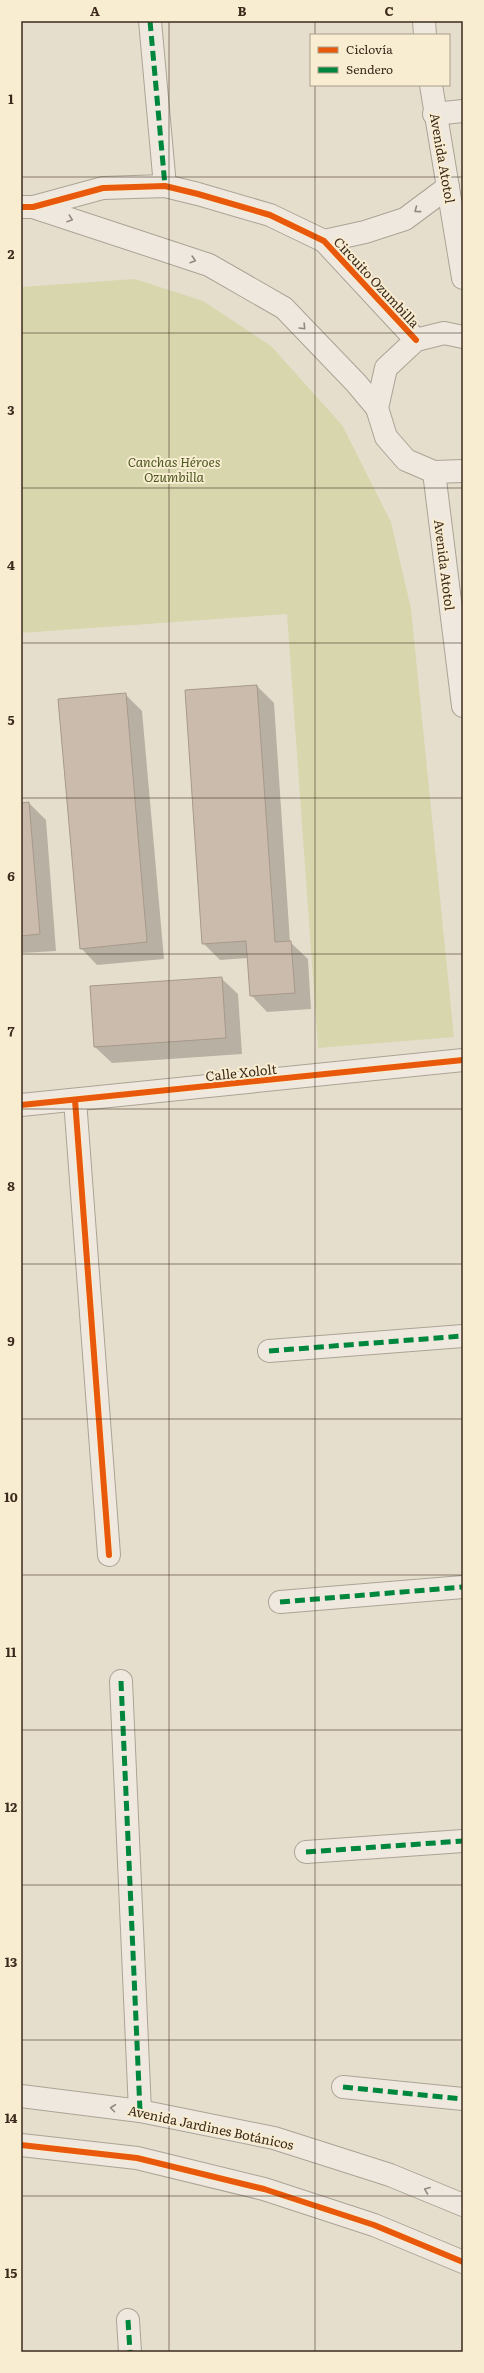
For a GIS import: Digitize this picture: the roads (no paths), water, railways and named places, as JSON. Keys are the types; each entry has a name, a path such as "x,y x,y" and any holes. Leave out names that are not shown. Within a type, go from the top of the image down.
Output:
{"street":[{"path":"150,21 165,186"},
{"path":"424,21 425,34"},
{"name":"Avenida Atotol","path":"431,86 434,114 463,278"},
{"path":"434,114 463,111"},
{"name":"Circuito Ozumbilla","path":"27,207 103,188 165,186 270,215 324,241 416,340"},
{"path":"324,241 365,232 406,219 448,187"},
{"name":"Circuito Ozumbilla","path":"27,207 209,265 284,308 351,377 377,408"},
{"path":"463,336 444,333 416,340 386,368 377,408 386,437 406,460 434,472 463,471"},
{"name":"Avenida Atotol","path":"434,472 462,681 463,706"},
{"name":"Calle Xololt","path":"21,1105 463,1060"},
{"path":"75,1100 110,1555"},
{"path":"269,1351 463,1336"},
{"path":"280,1602 463,1587"},
{"path":"121,1681 140,2111"},
{"path":"306,1852 463,1842"},
{"path":"343,2087 463,2099"},
{"name":"Avenida Jardines Botánicos","path":"21,2096 140,2111 274,2138 390,2175 463,2205"},
{"path":"21,2145 137,2158 264,2189 374,2225 463,2262"},
{"path":"128,2320 130,2352"}],"park label":[{"name":"Canchas Héroes Ozumbilla","path":"174,468"}]}
